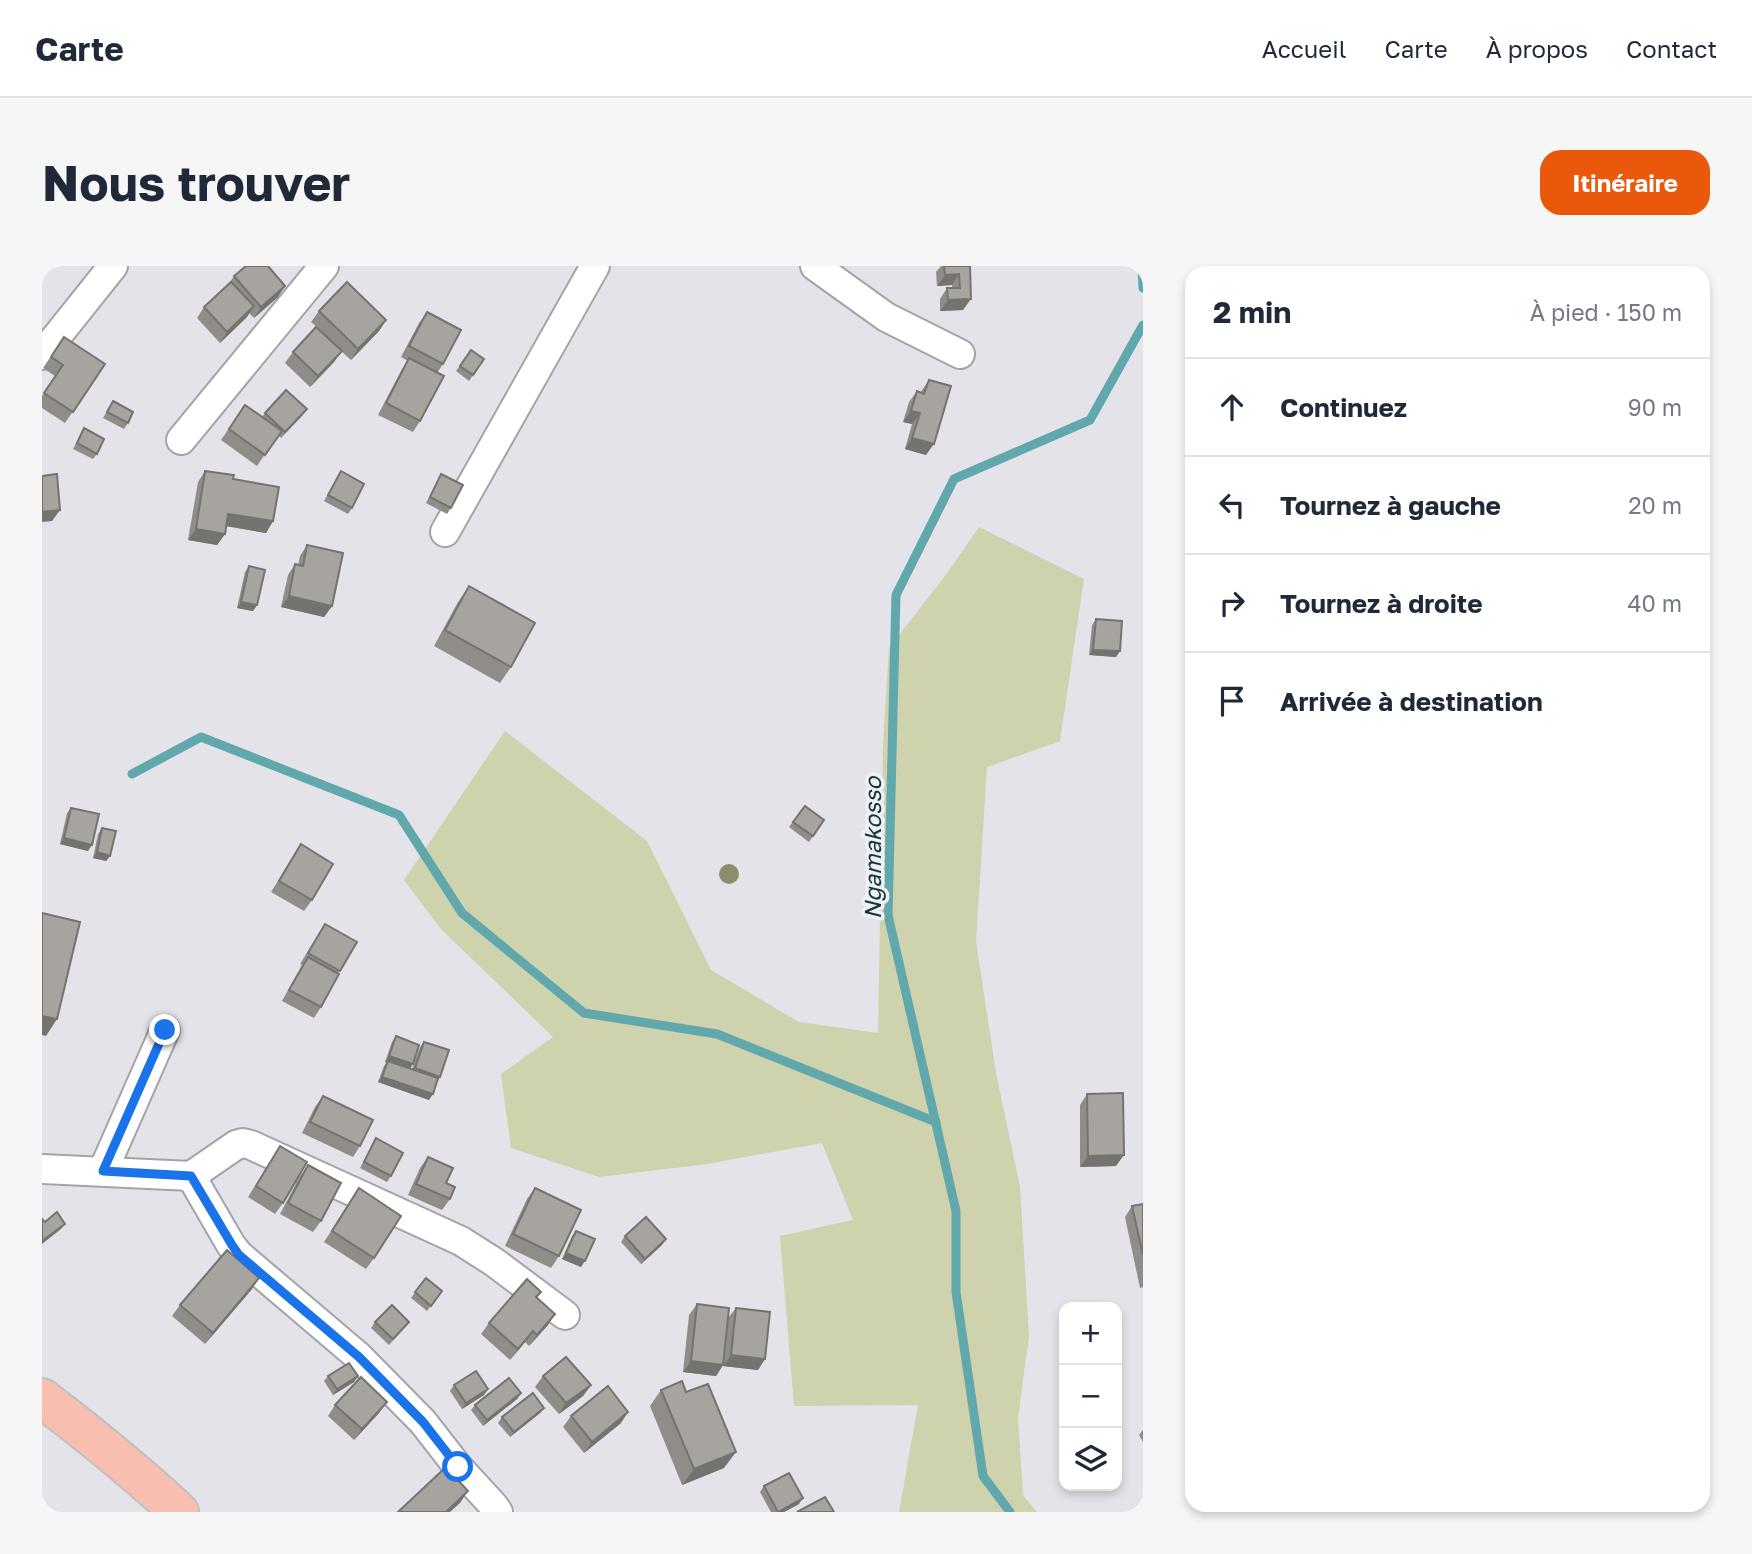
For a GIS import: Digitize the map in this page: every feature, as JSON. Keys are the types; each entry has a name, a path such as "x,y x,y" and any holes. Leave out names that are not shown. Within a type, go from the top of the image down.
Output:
{"main road":[{"path":"42,1398 179,1512"}],"street":[{"path":"42,355 113,266"},
{"path":"181,440 324,266"},
{"path":"445,532 594,266"},
{"path":"815,266 886,317 960,354"},
{"path":"103,1171 165,1030"},
{"path":"42,1169 191,1176 236,1145 251,1145 461,1241 565,1315"},
{"path":"191,1176 239,1255 359,1357 423,1422 498,1512"}],"green space":[{"path":"979,527 1084,579 1060,741 987,767 976,942 996,1073 1020,1187 1029,1336 1018,1418 1023,1495 1037,1512 899,1512 918,1405 794,1406 780,1236 853,1220 822,1143 707,1164 599,1177 511,1148 501,1074 553,1037 441,929 404,880 505,731 647,841 711,970 799,1022 878,1033 883,743 889,648"}],"building":[{"path":"246,266 268,266 285,286 261,307 234,276"},
{"path":"944,266 970,266 971,299 948,300 947,288 960,288 959,274 945,275"},
{"path":"231,282 254,306 227,332 204,307"},
{"path":"347,282 386,320 358,349 319,311"},
{"path":"427,312 461,330 443,364 409,346"},
{"path":"316,327 342,351 318,376 293,352"},
{"path":"64,337 105,364 73,412 44,393 63,365 51,357"},
{"path":"471,350 484,359 473,375 460,366"},
{"path":"409,358 444,376 420,421 386,403"},
{"path":"929,380 951,386 934,444 912,438 920,413 911,411 917,391 924,394"},
{"path":"286,390 307,409 285,432 265,413"},
{"path":"113,401 133,412 128,423 107,412"},
{"path":"245,405 282,431 265,455 229,429"},
{"path":"84,428 104,439 97,454 77,443"},
{"path":"205,471 234,475 233,479 279,487 273,521 228,514 225,534 196,529"},
{"path":"341,471 364,484 352,508 328,495"},
{"path":"57,474 60,510 42,512 42,476"},
{"path":"441,474 463,485 451,508 430,497"},
{"path":"307,545 343,553 332,606 289,596 295,564 303,566"},
{"path":"249,566 265,570 257,605 241,602"},
{"path":"469,586 535,623 511,667 445,630"},
{"path":"1096,619 1122,621 1120,651 1093,650"},
{"path":"805,806 824,820 813,836 793,822"},
{"path":"71,808 99,814 92,845 64,838"},
{"path":"102,828 116,831 110,856 97,852"},
{"path":"301,844 333,864 312,900 279,881"},
{"path":"42,913 80,922 57,1019 42,1016"},
{"path":"325,924 357,942 340,971 308,953"},
{"path":"308,957 339,974 321,1007 289,990"},
{"path":"396,1036 419,1045 413,1064 389,1056"},
{"path":"424,1042 449,1050 440,1077 415,1068"},
{"path":"388,1061 438,1078 433,1094 382,1077"},
{"path":"1123,1093 1124,1155 1088,1156 1087,1094"},
{"path":"323,1096 373,1120 360,1146 310,1122"},
{"path":"376,1138 403,1153 391,1176 364,1162"},
{"path":"280,1146 307,1162 283,1203 256,1186"},
{"path":"428,1157 453,1168 446,1183 455,1187 450,1199 416,1184"},
{"path":"308,1165 341,1183 321,1221 288,1203"},
{"path":"359,1188 401,1216 374,1258 332,1231"},
{"path":"535,1188 581,1210 559,1256 513,1234"},
{"path":"1143,1204 1143,1255 1132,1206"},
{"path":"57,1212 65,1224 42,1241 42,1219 45,1222"},
{"path":"646,1217 666,1239 645,1259 625,1236"},
{"path":"576,1231 595,1239 585,1261 566,1253"},
{"path":"227,1250 259,1278 213,1333 180,1305"},
{"path":"426,1278 442,1291 431,1306 415,1292"},
{"path":"527,1279 541,1292 536,1297 555,1314 537,1335 533,1331 518,1349 489,1323"},
{"path":"697,1304 729,1308 723,1365 691,1361"},
{"path":"392,1305 409,1322 393,1339 375,1322"},
{"path":"736,1308 770,1312 765,1359 731,1355"},
{"path":"566,1357 591,1385 566,1403 543,1376"},
{"path":"349,1363 358,1376 337,1389 328,1376"},
{"path":"476,1371 488,1389 466,1403 454,1385"},
{"path":"361,1377 387,1402 362,1429 335,1405"},
{"path":"509,1378 521,1393 487,1420 475,1405"},
{"path":"682,1381 686,1392 708,1384 736,1452 694,1469 661,1390"},
{"path":"608,1386 628,1412 592,1442 571,1416"},
{"path":"533,1393 544,1408 514,1432 502,1417"},
{"path":"446,1467 468,1491 446,1512 398,1512"},
{"path":"789,1473 803,1498 778,1512 764,1486"},
{"path":"825,1497 834,1512 797,1512"}],"waterway":[{"name":"Ngamakosso","path":"1142,266 1143,288"},
{"name":"Ngamakosso","path":"1010,1512 983,1476 956,1292 956,1211 888,915 896,595 954,479 1090,420 1143,325"},
{"path":"132,774 201,737 399,815 462,913 584,1013 717,1034 936,1122"}],"route":[{"path":"165,1030 103,1171 191,1176 239,1255 359,1357 423,1422 458,1467"}]}
